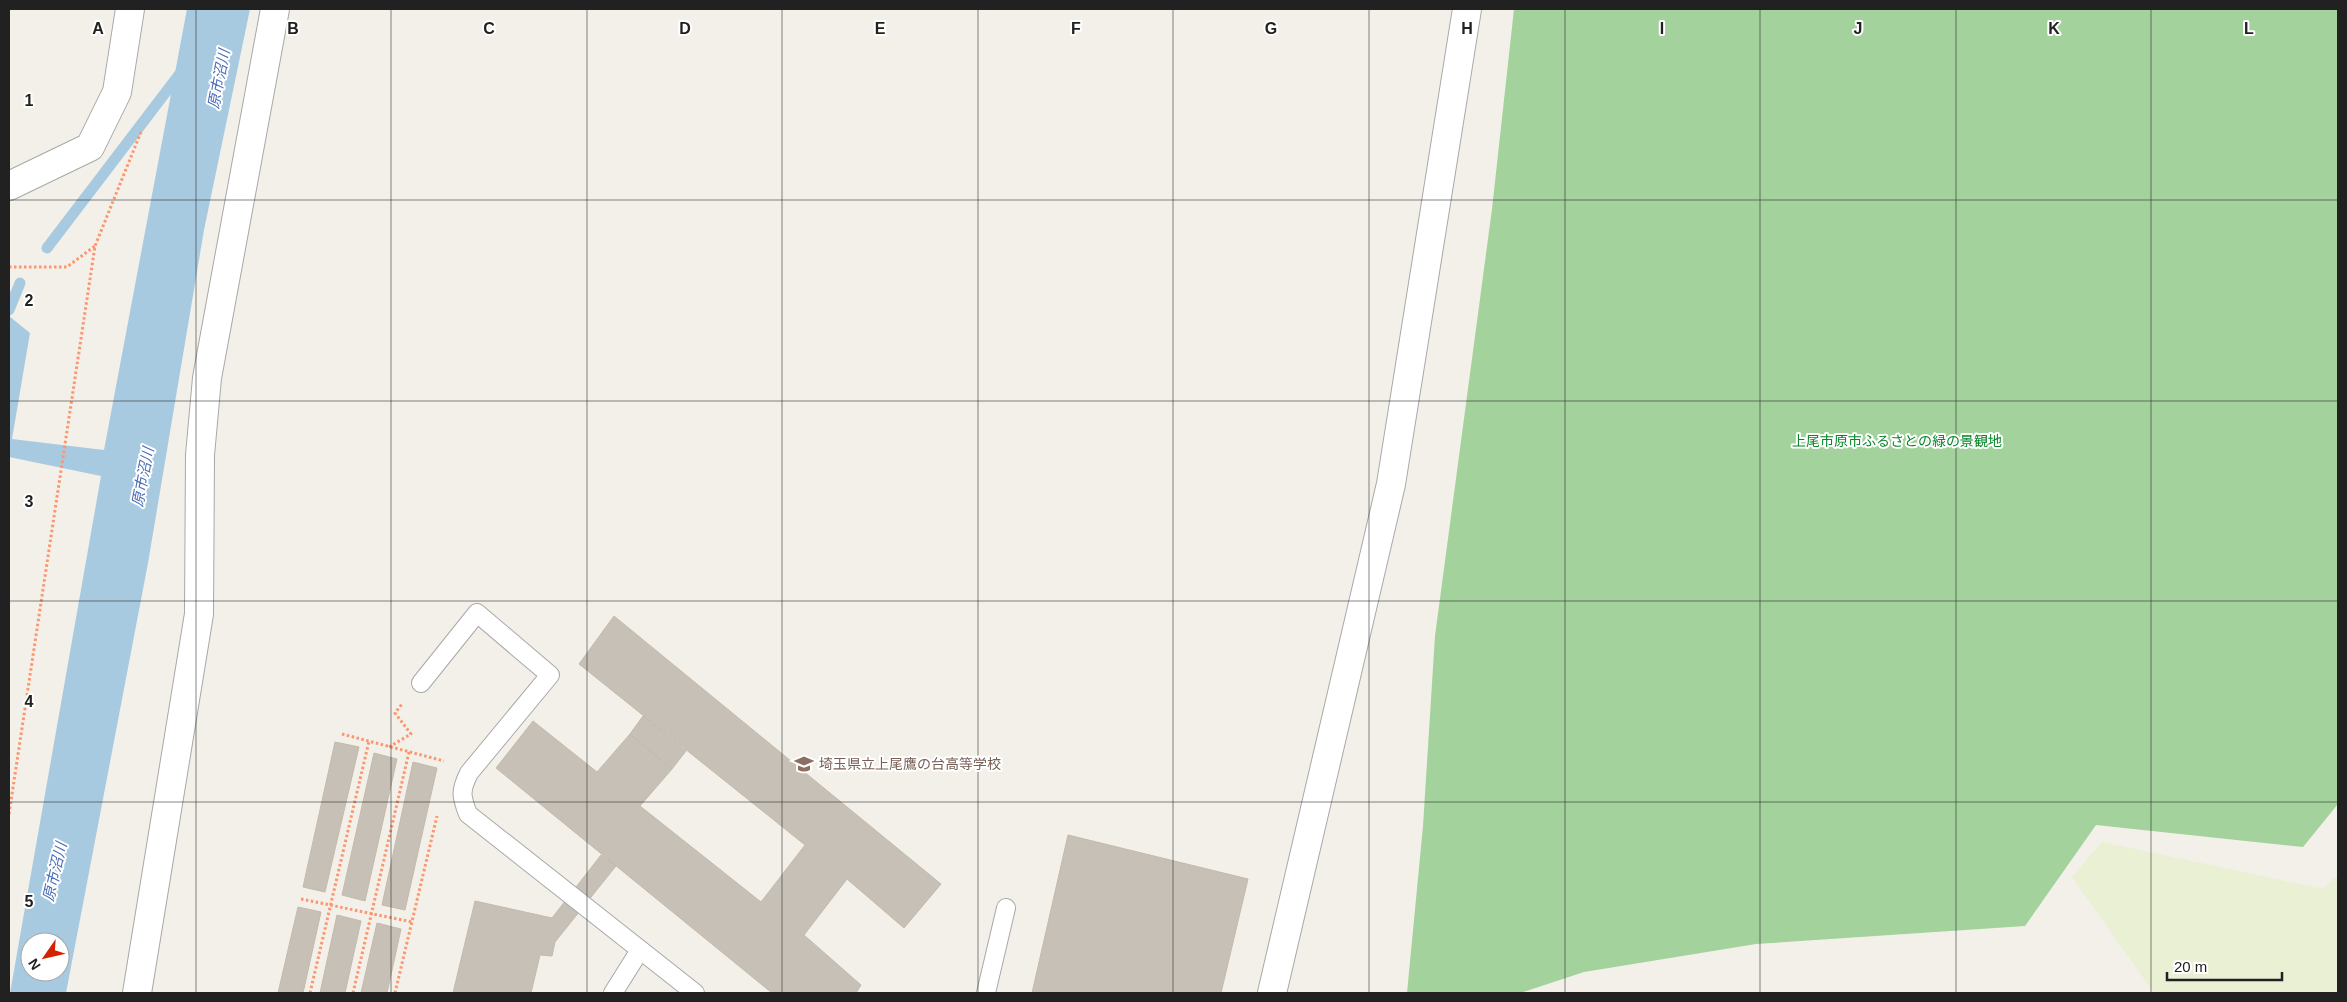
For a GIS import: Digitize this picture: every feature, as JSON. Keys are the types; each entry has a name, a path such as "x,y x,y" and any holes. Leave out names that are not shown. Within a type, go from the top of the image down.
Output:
{"street":[{"path":"9,186 90,147 117,92 130,9"},
{"path":"137,993 199,614 200,455 207,378 275,9"},
{"path":"1272,993 1391,484 1467,9"}],"lane":[{"path":"421,683 477,613 550,675 469,773 462,788 463,800 468,814 695,993"},
{"path":"986,993 1006,908"},
{"path":"613,993 640,950"}],"path":[{"path":"9,814 95,246 141,132"},
{"path":"9,267 67,267 95,246"},
{"path":"390,746 411,734 395,713 421,683"},
{"path":"342,734 450,762"},
{"path":"310,993 369,741"},
{"path":"353,993 409,752"},
{"path":"395,993 438,809"},
{"path":"302,899 412,922"}],"green space":[{"name":"上尾市原市ふるさとの緑の景観地","path":"1514,9 2338,9 2338,804 2303,847 2096,825 2025,926 1756,944 1584,972 1520,993 1407,993 1423,826 1435,636 1492,209"},
{"path":"2102,842 2323,889 2338,875 2338,993 2154,993 2072,877"}],"water":[{"name":"原市沼川","path":"187,9 250,9 204,230 148,563 70,972 70,932 21,932 101,476 9,457 9,316 30,333 12,439 104,450"},
{"path":"20,936 20,982 68,982 66,993 10,993"}],"building":[{"path":"614,616 941,884 904,928 847,879 804,935 861,985 856,993 772,993 496,768 533,721 597,772 630,734 672,769 640,806 761,902 805,845 579,664"},
{"path":"643,716 686,751 672,769 630,734"},
{"path":"335,742 359,747 325,892 303,887"},
{"path":"374,753 397,759 365,901 342,895"},
{"path":"413,762 437,768 405,910 382,905"},
{"path":"1068,835 1248,879 1221,993 1032,993"},
{"path":"601,855 616,866 555,942 552,956 540,955 531,993 453,993 475,901 552,918"},
{"path":"298,907 321,912 303,993 278,993"},
{"path":"337,915 361,921 345,993 320,993"},
{"path":"377,923 401,929 387,993 361,993"}],"waterway":[{"path":"47,248 185,67"},
{"path":"9,310 20,283"}],"place":[{"name":"埼玉県立上尾鷹の台高等学校","path":"804,764"}]}
